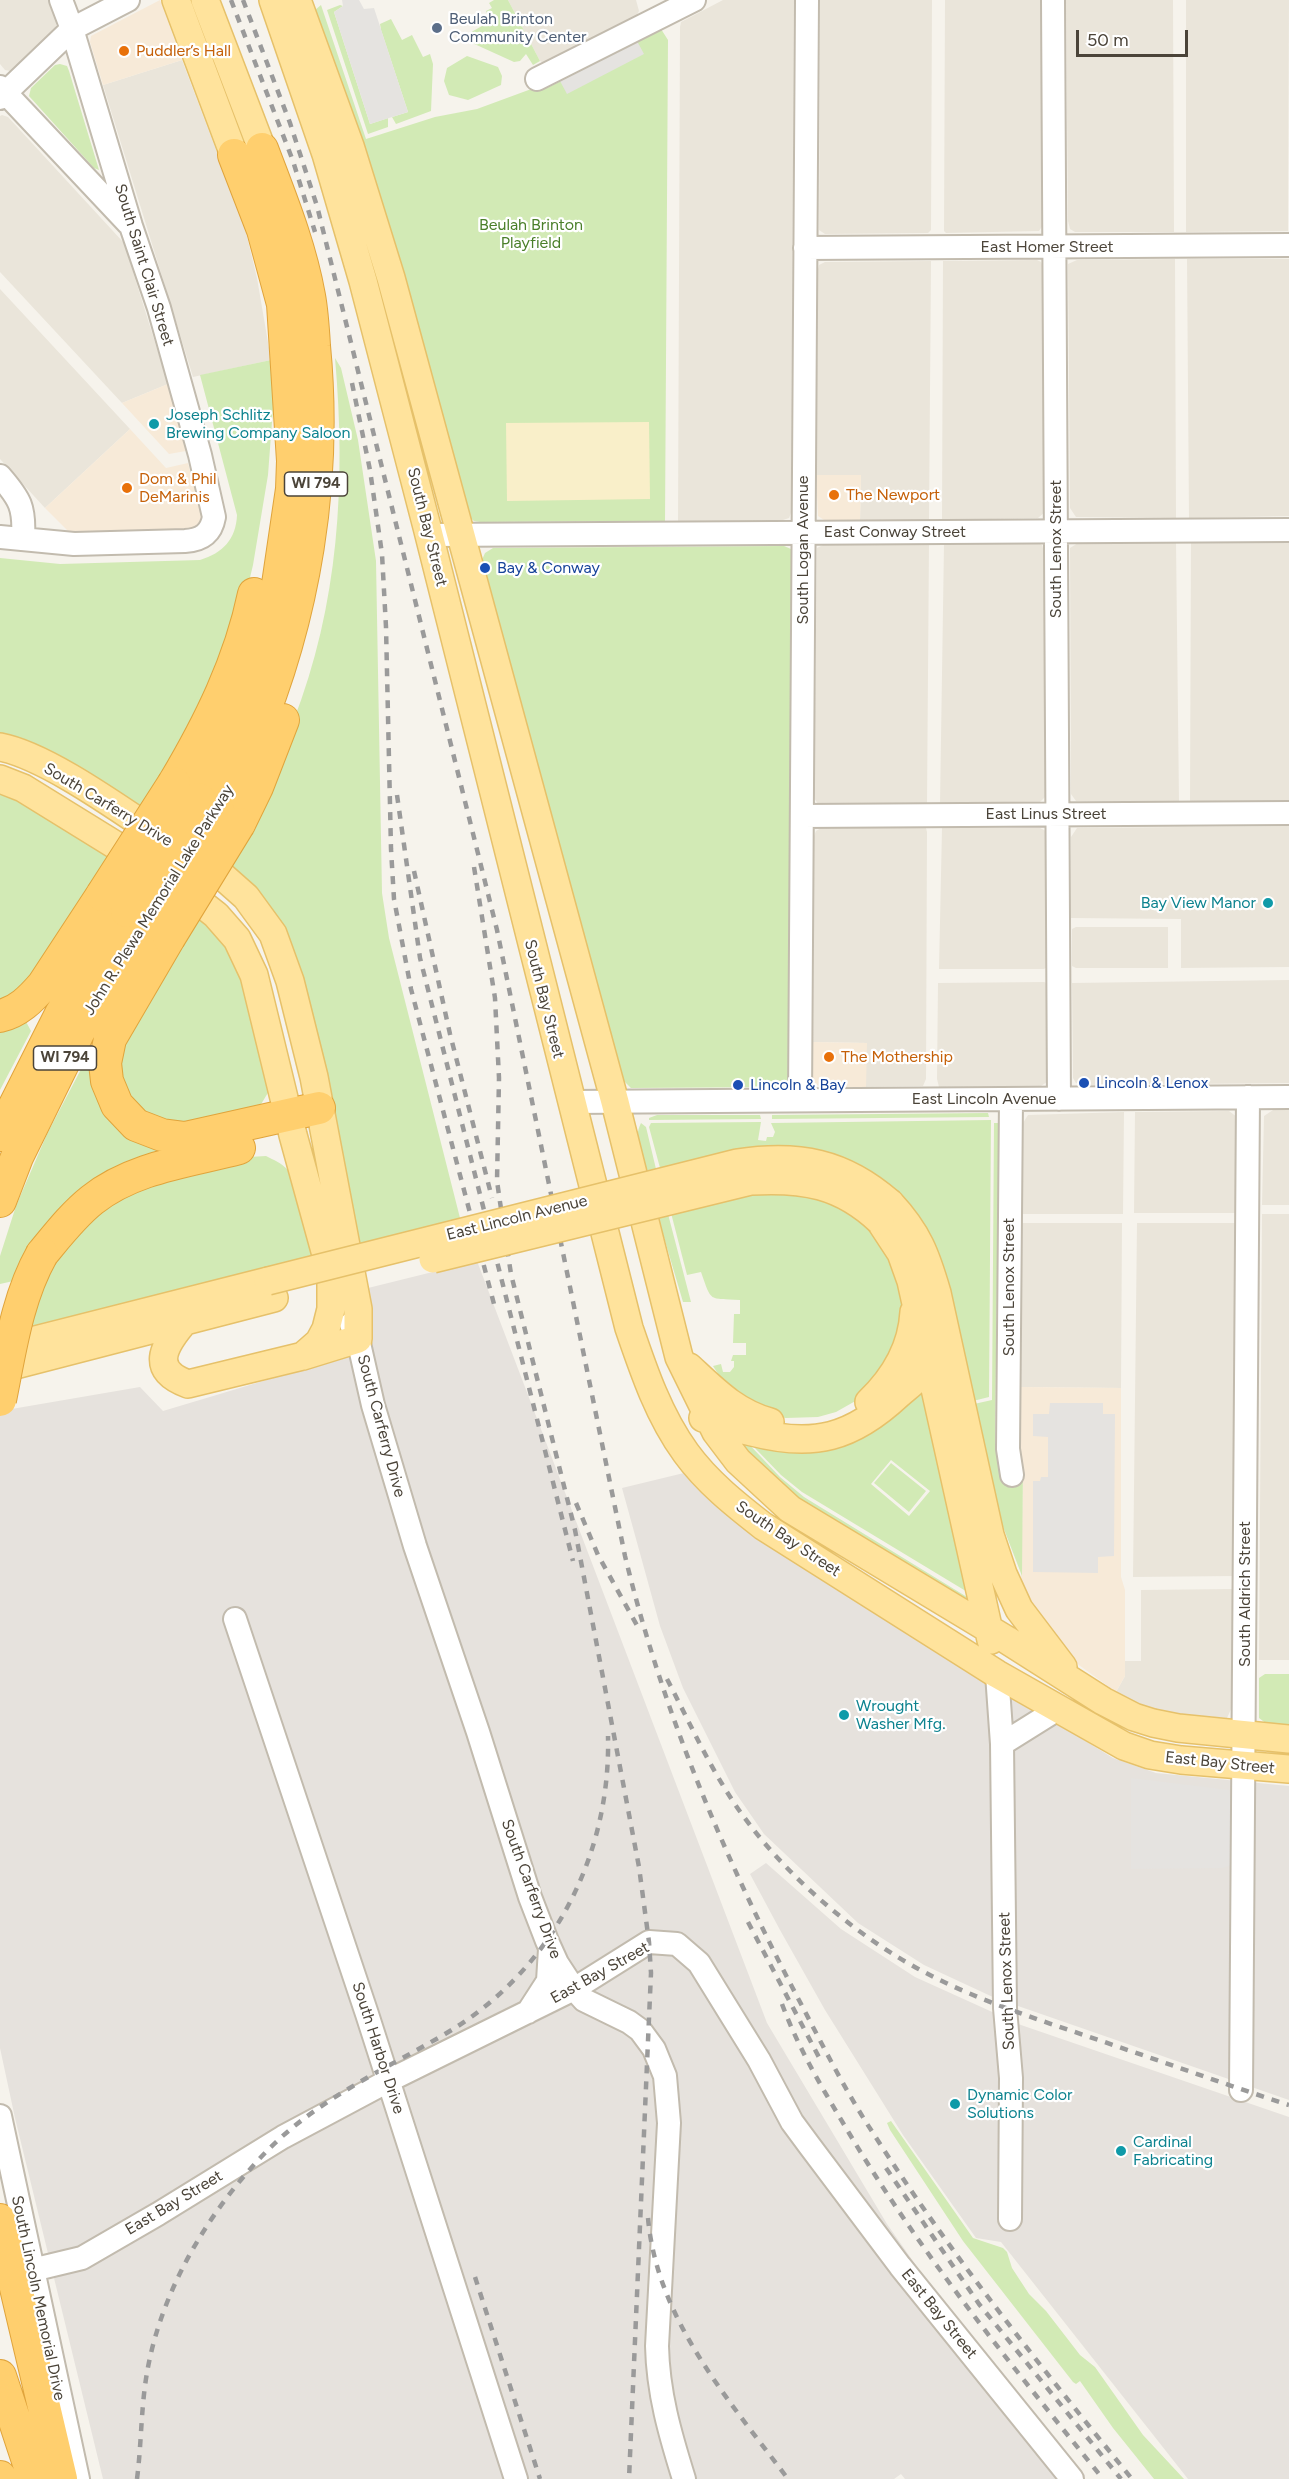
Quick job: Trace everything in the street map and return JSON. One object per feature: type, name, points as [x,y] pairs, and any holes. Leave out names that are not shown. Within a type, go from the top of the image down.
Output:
[{"type":"highway","name":"John R. Plewa Memorial Lake Parkway","points":[[207,804],[229,739],[256,673],[277,591],[292,489],[293,461],[283,304],[263,230],[248,152]]},
{"type":"highway","name":"John R. Plewa Memorial Lake Parkway","points":[[0,1135],[61,1014],[136,917],[207,804],[252,743],[279,672],[300,587],[311,529],[316,482],[319,411],[310,297],[290,223],[248,152]]},
{"type":"highway","points":[[207,804],[136,917],[105,1063],[107,1081],[117,1105],[136,1125],[162,1135],[185,1138],[306,1122]]},
{"type":"highway","name":"John R. Plewa Memorial Lake Parkway","points":[[0,1201],[17,1157],[136,917]]},
{"type":"highway","points":[[0,1016],[11,1014],[43,985],[136,917]]},
{"type":"highway","points":[[0,1400],[15,1328],[30,1274],[59,1232],[92,1199],[139,1173],[306,1122]]},
{"type":"highway","points":[[0,2220],[61,2479]]},
{"type":"highway","points":[[0,2376],[34,2479]]},
{"type":"main road","name":"John R. Plewa Memorial Lake Parkway","points":[[176,0],[248,152]]},
{"type":"main road","name":"John R. Plewa Memorial Lake Parkway","points":[[205,0],[248,152]]},
{"type":"main road","name":"South Bay Street","points":[[273,0],[392,278],[615,1102],[679,1357],[710,1421],[738,1461],[790,1509],[1134,1718],[1153,1723]]},
{"type":"main road","name":"South Bay Street","points":[[297,0],[338,150],[363,280],[571,1102],[629,1328],[648,1385],[686,1454],[729,1500],[763,1526],[997,1674],[1124,1746],[1150,1755]]},
{"type":"main road","points":[[401,428],[430,421]]},
{"type":"main road","name":"South Carferry Drive","points":[[0,747],[37,761],[64,776],[220,874],[246,897],[273,934],[290,981],[314,1077],[306,1122],[331,1273]]},
{"type":"main road","name":"South Carferry Drive","points":[[0,779],[23,788],[195,896],[237,939],[254,975],[306,1122],[358,1309],[358,1339]]},
{"type":"main road","name":"East Lincoln Avenue","points":[[0,1349],[271,1290],[737,1163],[766,1158],[794,1159],[825,1165],[857,1178],[885,1212],[901,1253],[915,1299],[990,1629],[997,1674]]},
{"type":"main road","name":"East Lincoln Avenue","points":[[885,1212],[909,1223],[926,1256],[945,1330],[986,1515],[1003,1574],[1019,1609],[1074,1682]]},
{"type":"main road","points":[[303,1356],[319,1342],[326,1329],[331,1309],[331,1273]]},
{"type":"main road","name":"East Lincoln Avenue","points":[[0,1369],[182,1324],[271,1290]]},
{"type":"main road","points":[[679,1357],[720,1397],[757,1418],[780,1425],[801,1426],[824,1423],[848,1414],[870,1401],[892,1375],[909,1343],[915,1299]]},
{"type":"main road","points":[[182,1324],[166,1343],[163,1359],[168,1371],[176,1379],[188,1384],[303,1356],[358,1339]]},
{"type":"main road","points":[[648,1385],[678,1407],[710,1421],[779,1439],[808,1440],[834,1435],[859,1425],[879,1413],[930,1366],[945,1330]]},
{"type":"main road","name":"East Bay Street","points":[[1153,1723],[1289,1739]]},
{"type":"main road","name":"East Bay Street","points":[[1150,1755],[1289,1770]]},
{"type":"street","name":"South Saint Clair Street","points":[[23,539],[74,544],[196,540],[209,531],[214,517],[200,455],[159,308],[131,226],[72,29],[61,0]]},
{"type":"street","points":[[128,0],[72,29],[2,93],[131,226]]},
{"type":"street","points":[[537,79],[654,9],[694,0]]},
{"type":"street","name":"South Logan Avenue","points":[[800,1100],[807,0]]},
{"type":"street","name":"South Lenox Street","points":[[1053,0],[1059,1099]]},
{"type":"street","name":"East Homer Street","points":[[805,248],[1289,245]]},
{"type":"street","points":[[0,476],[21,503],[24,517],[23,539],[0,537]]},
{"type":"street","name":"East Conway Street","points":[[429,535],[1289,530]]},
{"type":"street","name":"East Linus Street","points":[[802,816],[1289,813]]},
{"type":"street","name":"South Aldrich Street","points":[[1241,2090],[1248,1097]]},
{"type":"street","name":"East Lincoln Avenue","points":[[571,1102],[1289,1097]]},
{"type":"street","name":"South Lenox Street","points":[[1011,1099],[1008,1449],[1012,1474]]},
{"type":"street","name":"South Carferry Drive","points":[[331,1273],[344,1310],[358,1339],[373,1405],[412,1536],[478,1732],[530,1897],[556,1963],[584,2000],[629,2022],[640,2030],[654,2049],[665,2076],[669,2123],[657,2346],[658,2377],[667,2424],[684,2479]]},
{"type":"street","name":"South Harbor Drive","points":[[235,1619],[388,2081],[516,2479]]},
{"type":"street","name":"South Lenox Street","points":[[997,1674],[1002,1744],[1005,2008],[1011,2078],[1010,2218]]},
{"type":"street","points":[[1002,1744],[1058,1709]]},
{"type":"street","name":"East Bay Street","points":[[32,2270],[82,2258],[167,2209],[283,2137],[388,2081],[574,1989],[649,1942],[669,1942],[687,1951],[699,1963],[759,2060],[792,2122],[900,2266],[1072,2479]]},
{"type":"street","points":[[528,2012],[548,1981],[550,1947]]},
{"type":"street","name":"South Lincoln Memorial Drive","points":[[0,2116],[78,2479]]},
{"type":"shaded area","points":[[0,0],[49,0],[57,22],[55,30],[10,71],[5,70],[0,64]]},
{"type":"shaded area","points":[[160,0],[182,60],[103,85],[90,42],[91,36]]},
{"type":"shaded area","points":[[342,0],[359,0],[364,9],[374,8],[408,112],[370,124],[334,12],[343,6]]},
{"type":"shaded area","points":[[508,0],[636,0],[639,11],[636,17],[547,65],[540,61]]},
{"type":"shaded area","points":[[723,0],[794,0],[791,513],[789,518],[783,520],[678,522],[680,27],[681,22]]},
{"type":"shaded area","points":[[820,0],[932,0],[931,230],[928,233],[825,234],[819,230]]},
{"type":"shaded area","points":[[945,0],[1041,0],[1043,225],[1039,231],[946,233],[944,231]]},
{"type":"shaded area","points":[[1066,0],[1173,0],[1174,232],[1075,232],[1070,229],[1068,221]]},
{"type":"shaded area","points":[[1186,0],[1289,0],[1288,231],[1186,232]]},
{"type":"shaded area","points":[[637,41],[644,54],[567,94],[560,81]]},
{"type":"shaded area","points":[[182,60],[244,224],[257,278],[271,360],[193,377],[103,85]]},
{"type":"shaded area","points":[[0,116],[8,117],[124,243],[168,384],[122,403],[0,272]]},
{"type":"shaded area","points":[[1175,259],[1176,518],[1076,517],[1070,508],[1068,264],[1077,260]]},
{"type":"shaded area","points":[[1187,259],[1289,259],[1289,516],[1189,518]]},
{"type":"shaded area","points":[[1037,260],[1041,262],[1044,269],[1045,512],[1038,518],[942,520],[943,261]]},
{"type":"shaded area","points":[[931,261],[929,520],[860,520],[861,475],[816,475],[819,265],[825,262]]},
{"type":"shaded area","points":[[0,289],[130,429],[45,508],[0,459]]},
{"type":"shaded area","points":[[168,384],[186,451],[169,454],[122,403]]},
{"type":"shaded area","points":[[130,429],[166,468],[188,463],[202,516],[200,524],[192,529],[69,532],[45,508]]},
{"type":"shaded area","points":[[816,475],[861,475],[860,520],[824,520],[818,516]]},
{"type":"shaded area","points":[[1191,541],[1289,541],[1289,801],[1190,802]]},
{"type":"shaded area","points":[[1176,542],[1179,802],[1076,801],[1071,794],[1070,548],[1078,543]]},
{"type":"shaded area","points":[[929,543],[927,804],[818,804],[814,798],[817,548],[825,544]]},
{"type":"shaded area","points":[[1039,543],[1045,555],[1045,797],[1039,803],[940,804],[944,544]]},
{"type":"shaded area","points":[[1289,826],[1289,967],[1181,968],[1181,919],[1071,918],[1071,837],[1077,828]]},
{"type":"shaded area","points":[[821,828],[926,828],[926,1079],[923,1086],[866,1087],[866,1043],[813,1042],[814,836]]},
{"type":"shaded area","points":[[942,828],[1040,828],[1046,831],[1049,966],[1044,969],[939,969]]},
{"type":"shaded area","points":[[1076,927],[1168,927],[1168,968],[1076,968],[1072,966],[1072,929]]},
{"type":"shaded area","points":[[1289,980],[1289,1083],[1083,1085],[1076,1083],[1073,1078],[1072,983]]},
{"type":"shaded area","points":[[1044,982],[1049,984],[1049,1079],[1047,1082],[1041,1086],[939,1087],[937,1079],[938,983]]},
{"type":"shaded area","points":[[813,1042],[867,1043],[866,1087],[822,1087],[815,1084],[812,1077]]},
{"type":"shaded area","points":[[1289,1109],[1289,1205],[1262,1205],[1264,1116],[1273,1110]]},
{"type":"shaded area","points":[[1229,1111],[1237,1117],[1237,1213],[1134,1213],[1135,1112]]},
{"type":"shaded area","points":[[1124,1112],[1123,1214],[1022,1214],[1023,1123],[1028,1115]]},
{"type":"shaded area","points":[[1262,1214],[1289,1214],[1289,1660],[1259,1660]]},
{"type":"shaded area","points":[[1022,1223],[1122,1223],[1121,1388],[1021,1387]]},
{"type":"shaded area","points":[[1137,1223],[1237,1223],[1234,1576],[1133,1577]]},
{"type":"shaded area","points":[[477,1261],[767,2023],[887,2224],[1066,2479],[905,2479],[901,2474],[894,2479],[103,2479],[0,2048],[0,1411],[140,1387],[163,1411],[340,1358],[372,1352],[364,1289]]},
{"type":"shaded area","points":[[1021,1387],[1121,1388],[1121,1577],[1125,1590],[1125,1676],[1116,1692],[1068,1657],[1021,1590],[1023,1464],[1020,1464]]},
{"type":"shaded area","points":[[1050,1403],[1103,1403],[1103,1414],[1115,1414],[1114,1556],[1098,1557],[1098,1573],[1033,1572],[1033,1481],[1040,1481],[1041,1477],[1048,1477],[1048,1437],[1033,1436],[1033,1414],[1049,1414]]},
{"type":"shaded area","points":[[688,1472],[748,1532],[1113,1758],[1156,1773],[1289,1786],[1289,2100],[995,1998],[924,1965],[858,1923],[764,1834],[735,1792],[683,1688],[660,1626],[622,1488]]},
{"type":"shaded area","points":[[1234,1589],[1232,1707],[1227,1718],[1157,1710],[1134,1702],[1116,1692],[1125,1676],[1125,1661],[1141,1661],[1141,1590]]},
{"type":"shaded area","points":[[1131,1778],[1229,1790],[1235,1864],[1222,1868],[1131,1869]]},
{"type":"shaded area","points":[[766,1863],[841,1929],[915,1977],[1021,2025],[1289,2117],[1289,2479],[1188,2479],[1001,2242],[976,2238],[903,2135],[825,2010],[780,1930],[750,1874]]},
{"type":"green space","points":[[494,0],[508,0],[540,61],[533,65],[526,54],[520,61],[514,62],[470,42],[466,35],[491,21],[486,11],[492,8],[489,3]]},
{"type":"green space","name":"Beulah Brinton Playfield","points":[[321,5],[366,139],[435,117],[477,109],[534,88],[549,87],[661,29],[668,40],[665,521],[480,522],[468,516],[315,10]]},
{"type":"green space","points":[[343,6],[334,12],[370,124],[388,118],[388,127],[368,134],[327,10]]},
{"type":"green space","points":[[391,19],[402,40],[412,35],[423,57],[430,54],[433,64],[431,111],[396,124],[392,117],[408,112],[381,30],[380,24]]},
{"type":"green space","points":[[467,56],[498,67],[502,76],[501,85],[468,100],[449,95],[444,81],[447,68]]},
{"type":"green space","points":[[55,65],[67,66],[69,71],[99,170],[94,168],[29,96],[31,88]]},
{"type":"green space","points":[[335,358],[341,368],[358,440],[376,561],[382,893],[389,938],[460,1218],[354,1246],[319,1058],[225,866],[286,740],[321,633],[335,543],[339,497],[340,451]]},
{"type":"green space","points":[[271,360],[274,395],[268,475],[253,565],[235,640],[144,814],[0,739],[0,558],[60,564],[200,560],[222,549],[231,538],[237,515],[200,375]]},
{"type":"green space","points":[[784,546],[791,549],[793,554],[789,1078],[779,1087],[631,1088],[622,1079],[481,562],[485,553],[493,548]]},
{"type":"green space","points":[[0,794],[23,803],[115,859],[62,942],[0,1008]]},
{"type":"green space","points":[[197,911],[210,922],[240,965],[269,1091],[257,1111],[162,1126],[122,1093],[120,1041]]},
{"type":"green space","points":[[23,1016],[31,1031],[0,1090],[0,1026]]},
{"type":"green space","points":[[99,1035],[99,1068],[179,1146],[141,1163],[18,1280],[0,1284],[0,1256],[16,1206],[47,1134]]},
{"type":"green space","points":[[988,1113],[989,1117],[772,1119],[772,1115]]},
{"type":"green space","points":[[657,1115],[760,1115],[761,1119],[649,1120]]},
{"type":"green space","points":[[991,1120],[989,1397],[973,1401],[943,1267],[933,1241],[918,1218],[858,1164],[854,1216],[884,1245],[894,1261],[903,1302],[903,1335],[866,1395],[836,1412],[818,1417],[786,1418],[769,1415],[722,1380],[713,1366],[721,1364],[723,1372],[730,1372],[734,1367],[734,1361],[731,1361],[733,1355],[746,1355],[746,1343],[733,1343],[734,1314],[740,1314],[740,1300],[713,1297],[707,1289],[701,1272],[687,1275],[671,1213],[676,1212],[663,1167],[660,1168],[649,1127],[651,1123],[761,1122],[758,1140],[766,1141],[767,1137],[773,1137],[775,1132],[771,1123]]},
{"type":"green space","points":[[641,1123],[646,1127],[656,1169],[644,1173],[637,1141]]},
{"type":"green space","points":[[994,1123],[999,1123],[995,1441],[1004,1478],[1023,1463],[1022,1576],[1002,1524],[974,1404],[992,1400]]},
{"type":"green space","points":[[266,1156],[282,1165],[292,1176],[300,1197],[315,1255],[21,1330],[37,1279],[78,1227],[139,1185],[249,1157]]},
{"type":"green space","points":[[668,1214],[691,1302],[683,1302],[658,1217]]},
{"type":"green space","points":[[922,1385],[974,1596],[802,1492],[781,1475],[752,1445],[776,1447]],"holes":[[[891,1460],[930,1491],[909,1516],[871,1484]]]},
{"type":"green space","points":[[736,1437],[744,1439],[780,1477],[804,1497],[967,1597],[964,1601],[800,1502],[755,1462]]},
{"type":"green space","points":[[891,1463],[926,1491],[909,1512],[874,1483]]},
{"type":"green space","points":[[1265,1674],[1289,1674],[1289,1726],[1267,1724],[1259,1718],[1259,1678]]},
{"type":"green space","points":[[891,2121],[973,2238],[1003,2248],[1007,2252],[1012,2268],[1029,2294],[1046,2311],[1080,2355],[1095,2367],[1143,2435],[1184,2479],[1154,2479],[1113,2428],[1080,2381],[1076,2384],[1073,2382],[963,2241],[890,2130],[887,2123]]},
{"type":"sand","points":[[649,422],[650,499],[507,501],[506,423]]},
{"type":"railway","points":[[231,0],[293,161],[315,232]]},
{"type":"railway","points":[[243,0],[290,123],[317,206],[497,930],[625,1556],[640,1614],[677,1729],[746,1894],[817,2035],[863,2117],[965,2267],[1132,2479]]},
{"type":"railway","points":[[352,383],[370,470],[382,554],[394,899],[411,989],[494,1304]]},
{"type":"railway","points":[[397,795],[420,958],[573,1561]]},
{"type":"railway","points":[[474,867],[495,998],[499,1078],[497,1181],[511,1274],[575,1530],[639,1867],[649,1942],[651,1973],[629,2479]]},
{"type":"railway","points":[[414,871],[450,1034],[492,1198]]},
{"type":"railway","points":[[576,1503],[598,1555],[639,1629]]},
{"type":"railway","points":[[667,1679],[715,1772],[750,1825],[808,1889],[878,1944],[926,1973],[994,2004],[1289,2105]]},
{"type":"railway","points":[[137,2479],[145,2386],[151,2354],[172,2291],[203,2233],[241,2179],[283,2136],[326,2103],[445,2034],[483,2008],[516,1978],[544,1944],[567,1907],[586,1867],[599,1825],[606,1781],[608,1736]]},
{"type":"railway","points":[[748,1922],[822,2063]]},
{"type":"railway","points":[[782,2004],[796,2038],[821,2086],[907,2224],[970,2310],[1103,2479]]},
{"type":"railway","points":[[886,2168],[979,2304],[1121,2479]]},
{"type":"railway","points":[[648,2218],[654,2255],[665,2291],[681,2325],[720,2389],[788,2479]]},
{"type":"railway","points":[[475,2277],[540,2479]]},
{"type":"place","name":"Beulah Brinton Community Center","points":[[437,28]]},
{"type":"place","name":"Puddler’s Hall","points":[[124,51]]},
{"type":"place","name":"Joseph Schlitz Brewing Company Saloon","points":[[154,424]]},
{"type":"place","name":"Dom & Phil DeMarinis","points":[[127,488]]},
{"type":"place","name":"The Newport","points":[[834,495]]},
{"type":"place","name":"Bay & Conway","points":[[485,568]]},
{"type":"place","name":"Bay View Manor","points":[[1268,903]]},
{"type":"place","name":"The Mothership","points":[[829,1057]]},
{"type":"place","name":"Lincoln & Lenox","points":[[1084,1083]]},
{"type":"place","name":"Lincoln & Bay","points":[[738,1085]]},
{"type":"place","name":"Wrought Washer Mfg.","points":[[844,1715]]},
{"type":"place","name":"Dynamic Color Solutions","points":[[955,2104]]},
{"type":"place","name":"Cardinal Fabricating","points":[[1121,2151]]}]
